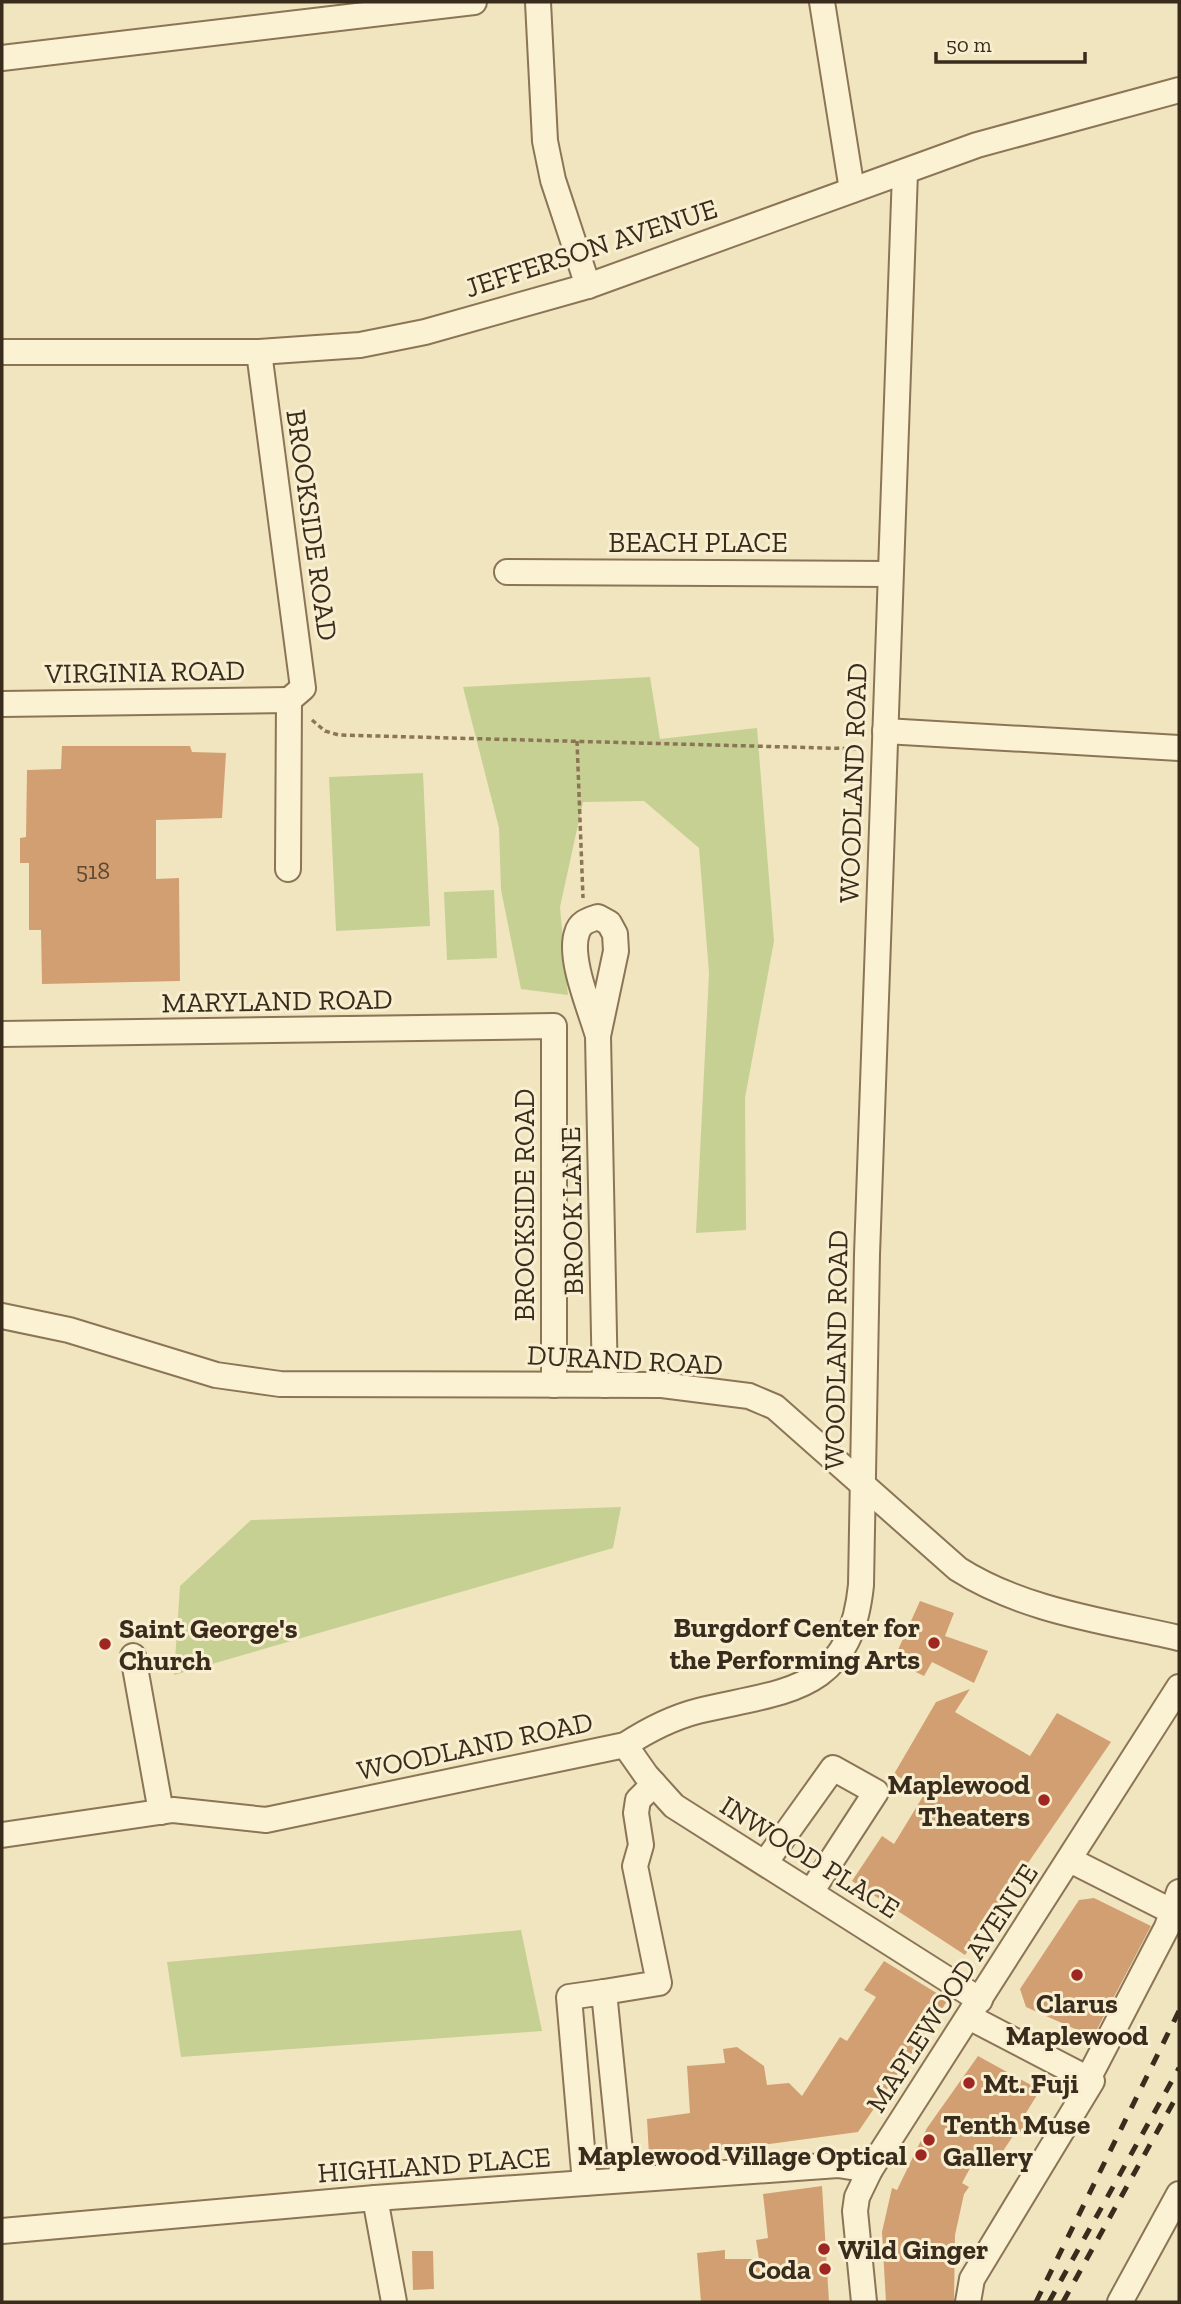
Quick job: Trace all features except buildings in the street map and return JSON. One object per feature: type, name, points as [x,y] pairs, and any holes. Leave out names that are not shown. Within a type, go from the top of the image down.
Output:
[{"type":"street","points":[[2,58],[474,2]]},
{"type":"street","points":[[538,2],[545,141],[553,180],[588,286]]},
{"type":"street","points":[[822,2],[852,190]]},
{"type":"street","name":"JEFFERSON AVENUE","points":[[2,352],[259,352],[360,345],[399,337],[588,286],[978,145],[1179,90]]},
{"type":"street","name":"WOODLAND ROAD","points":[[2,1835],[173,1810],[266,1820],[625,1745],[673,1718],[785,1691],[818,1675],[847,1646],[859,1611],[877,740],[889,574],[905,172]]},
{"type":"street","name":"BROOKSIDE ROAD","points":[[259,352],[303,688],[289,700]]},
{"type":"street","name":"BEACH PLACE","points":[[508,572],[889,574]]},
{"type":"street","points":[[288,869],[289,700]]},
{"type":"street","name":"VIRGINIA ROAD","points":[[2,704],[289,700]]},
{"type":"street","points":[[877,740],[1179,748]]},
{"type":"street","name":"BROOK LANE","points":[[598,1036],[576,958],[576,933],[584,921],[598,917],[609,923],[615,934],[616,951],[598,1036],[605,1385]]},
{"type":"street","name":"BROOKSIDE ROAD","points":[[554,1026],[554,1385]]},
{"type":"street","name":"MARYLAND ROAD","points":[[2,1034],[554,1026]]},
{"type":"street","name":"DURAND ROAD","points":[[2,1316],[69,1329],[216,1376],[280,1384],[662,1385],[749,1396],[775,1407],[958,1569],[990,1589],[1033,1604],[1179,1638]]},
{"type":"street","points":[[133,1656],[161,1812]]},
{"type":"street","name":"MAPLEWOOD AVENUE","points":[[864,2302],[855,2211],[857,2197],[870,2170],[1179,1687]]},
{"type":"street","name":"INWOOD PLACE","points":[[625,1745],[674,1806],[811,1892],[974,2008],[1088,2079]]},
{"type":"street","points":[[765,1863],[833,1768],[876,1792],[811,1892]]},
{"type":"street","points":[[585,2183],[569,1997],[659,1983],[635,1867],[640,1845],[636,1813],[638,1800],[654,1784]]},
{"type":"street","points":[[968,2302],[972,2279],[1092,2081],[1088,2079],[1167,1927],[1175,1902],[1070,1860]]},
{"type":"street","points":[[604,1992],[623,2180]]},
{"type":"street","name":"HIGHLAND PLACE","points":[[2,2231],[374,2198],[623,2180],[838,2165],[870,2170]]},
{"type":"street","points":[[1121,2302],[1179,2194]]},
{"type":"street","points":[[374,2198],[394,2302]]},
{"type":"path","points":[[289,700],[325,732],[339,735],[577,741],[877,740]]},
{"type":"path","points":[[577,741],[584,921]]},
{"type":"green space","points":[[650,677],[660,739],[757,728],[774,941],[745,1098],[746,1230],[696,1233],[709,973],[699,848],[644,801],[583,802],[560,907],[568,995],[521,989],[501,890],[499,828],[463,687]]},
{"type":"green space","points":[[423,773],[430,926],[336,931],[329,777]]},
{"type":"green space","points":[[494,890],[497,958],[447,960],[444,892]]},
{"type":"green space","points":[[621,1507],[613,1548],[174,1675],[180,1586],[251,1520]]},
{"type":"green space","points":[[521,1930],[542,2031],[181,2057],[167,1962]]},
{"type":"railway","points":[[1036,2302],[1179,2011]]},
{"type":"railway","points":[[1049,2302],[1179,2068]]},
{"type":"railway","points":[[1063,2302],[1179,2092]]},
{"type":"place","name":"Burgdorf Center for the Performing Arts","points":[[934,1643]]},
{"type":"place","name":"Saint George's Church","points":[[105,1644]]},
{"type":"place","name":"Maplewood Theaters","points":[[1044,1800]]},
{"type":"place","name":"Clarus Maplewood","points":[[1077,1975]]},
{"type":"place","name":"Mt. Fuji","points":[[969,2083]]},
{"type":"place","name":"Tenth Muse Gallery","points":[[929,2140]]},
{"type":"place","name":"Maplewood Village Optical","points":[[921,2155]]},
{"type":"place","name":"Wild Ginger","points":[[824,2249]]},
{"type":"place","name":"Coda","points":[[825,2269]]}]
